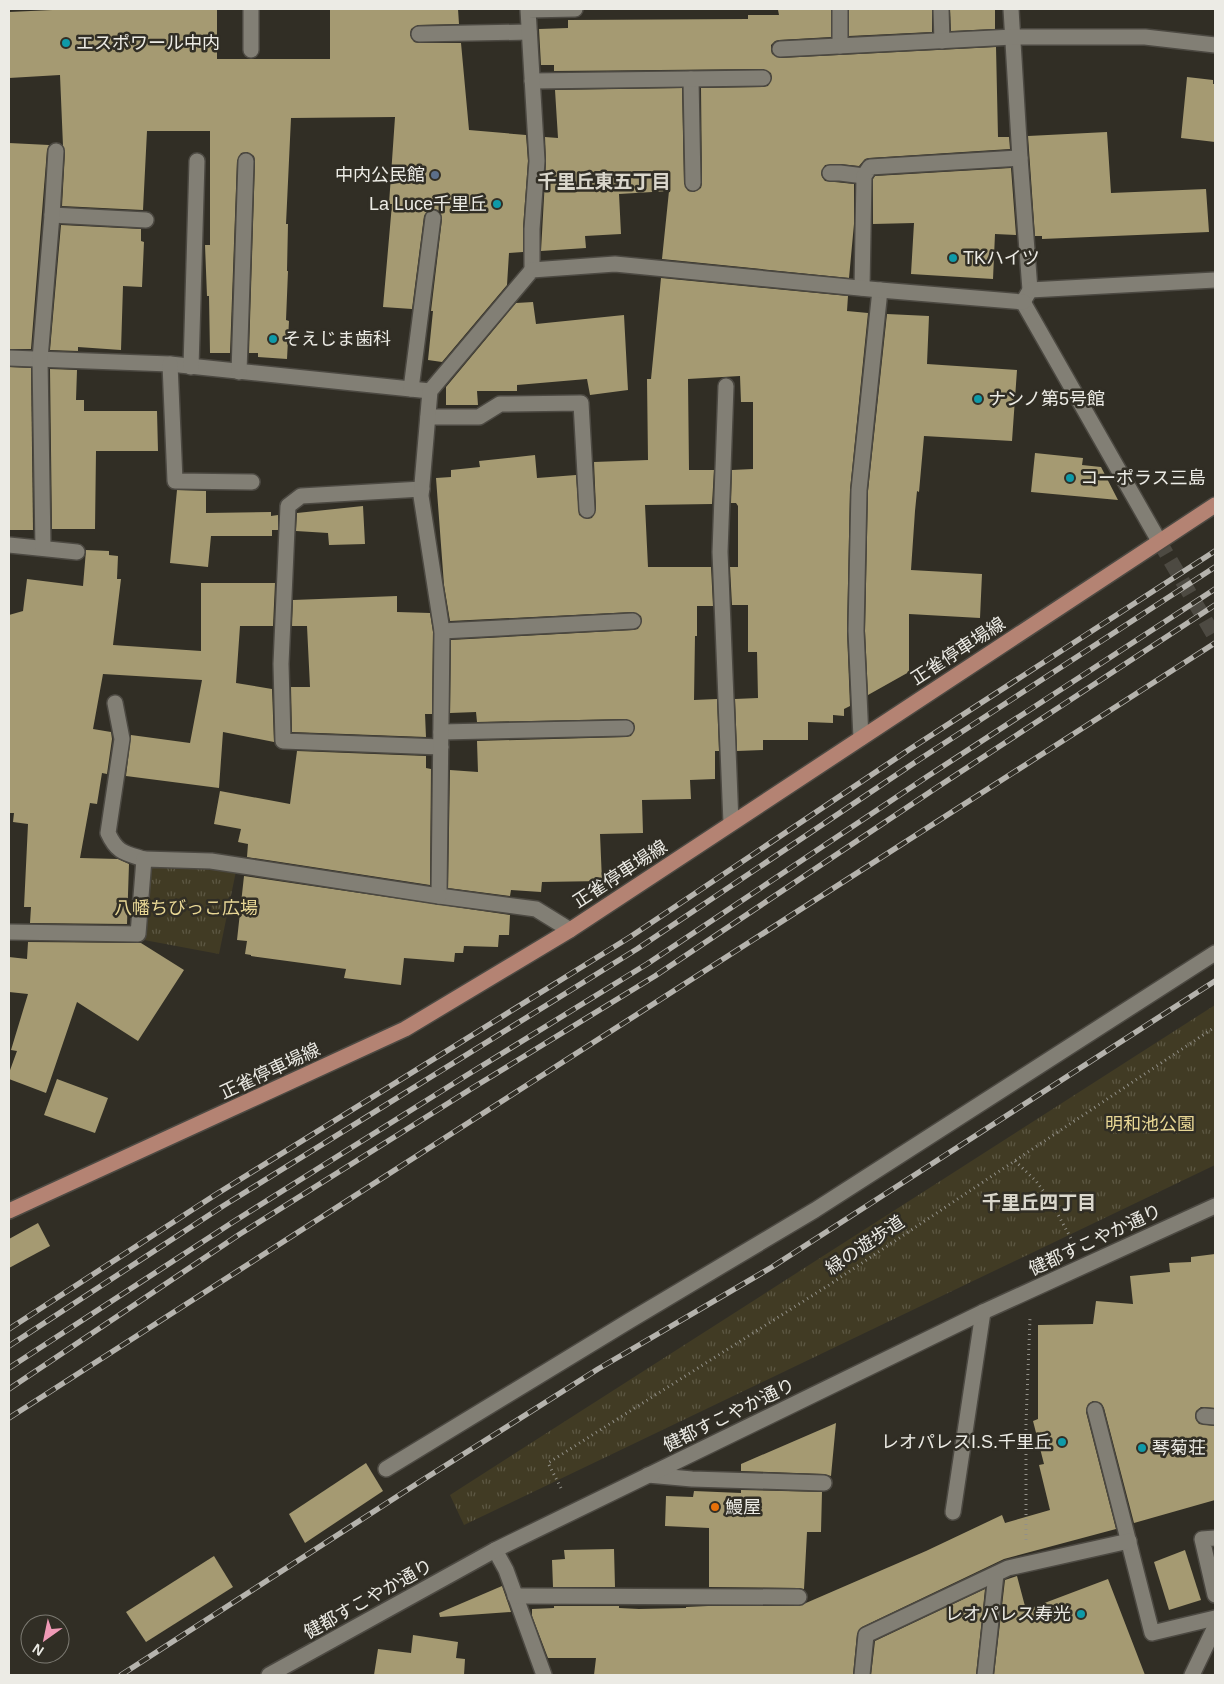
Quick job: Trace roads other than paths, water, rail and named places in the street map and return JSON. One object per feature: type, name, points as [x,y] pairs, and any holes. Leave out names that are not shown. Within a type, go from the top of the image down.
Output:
[{"type":"main road","name":"正雀停車場線","points":[[9,1211],[405,1029],[570,930],[1215,505]]},
{"type":"street","points":[[251,9],[251,50]]},
{"type":"street","points":[[439,896],[442,631],[422,496],[430,391],[532,270],[532,229],[537,161],[528,10],[575,9]]},
{"type":"street","points":[[840,9],[840,46]]},
{"type":"street","points":[[941,9],[942,41]]},
{"type":"street","points":[[1011,9],[1027,296],[1159,541]]},
{"type":"street","points":[[419,34],[529,32]]},
{"type":"street","points":[[780,49],[1013,38],[1145,37],[1215,44]]},
{"type":"street","points":[[532,81],[763,78]]},
{"type":"street","points":[[691,79],[693,183]]},
{"type":"street","points":[[43,548],[40,359],[56,151]]},
{"type":"street","points":[[862,288],[864,176],[870,167],[1020,158]]},
{"type":"street","points":[[239,372],[246,161]]},
{"type":"street","points":[[191,367],[197,162]]},
{"type":"street","points":[[830,173],[840,172],[864,176]]},
{"type":"street","points":[[52,215],[146,220]]},
{"type":"street","points":[[412,389],[433,218]]},
{"type":"street","points":[[532,270],[615,264],[880,290],[1027,296],[1215,280]]},
{"type":"street","points":[[861,738],[856,631],[859,490],[880,290]]},
{"type":"street","points":[[9,358],[170,364],[430,391]]},
{"type":"street","points":[[170,364],[175,481],[252,482]]},
{"type":"street","points":[[726,386],[720,552],[731,823]]},
{"type":"street","points":[[428,417],[479,417],[500,404],[581,404],[587,510]]},
{"type":"street","points":[[422,489],[301,496],[288,506],[280,664],[282,741],[441,739],[626,728]]},
{"type":"street","points":[[9,546],[77,552]]},
{"type":"street","points":[[442,631],[634,621]]},
{"type":"street","points":[[115,703],[122,739],[108,833],[120,851],[144,859],[211,861],[536,909],[570,930]]},
{"type":"street","points":[[9,932],[138,934],[144,859]]},
{"type":"street","points":[[386,1469],[815,1210],[1215,953]]},
{"type":"street","name":"健都すこやか通り","points":[[269,1675],[495,1550],[983,1312],[1215,1206]]},
{"type":"street","points":[[953,1512],[983,1312]]},
{"type":"street","points":[[1095,1410],[1152,1633],[1215,1618]]},
{"type":"street","points":[[648,1475],[692,1479],[824,1482]]},
{"type":"street","points":[[1215,1538],[1202,1538],[1215,1595]]},
{"type":"street","points":[[862,1675],[866,1635],[1008,1568],[1129,1541]]},
{"type":"street","points":[[495,1550],[506,1570],[544,1675]]},
{"type":"street","points":[[985,1675],[996,1574]]},
{"type":"street","points":[[515,1596],[799,1597]]},
{"type":"street","points":[[1192,1675],[1215,1627]]},
{"type":"tunnel","points":[[1159,541],[1215,637]]},
{"type":"railway","points":[[9,1329],[215,1195],[630,937],[910,749],[1215,551]]},
{"type":"railway","points":[[9,1346],[223,1206],[637,949],[917,761],[1215,567]]},
{"type":"railway","points":[[9,1368],[233,1222],[647,964],[928,776],[1215,589]]},
{"type":"railway","points":[[9,1389],[240,1234],[655,976],[936,788],[1215,605]]},
{"type":"railway","points":[[9,1418],[1215,643]]},
{"type":"railway","points":[[121,1675],[598,1369],[772,1267],[1215,981]]},
{"type":"place","name":"エスポワール中内","points":[[66,43]]},
{"type":"place","name":"中内公民館","points":[[435,175]]},
{"type":"place","name":"La Luce千里丘","points":[[497,204]]},
{"type":"place","name":"TKハイツ","points":[[953,258]]},
{"type":"place","name":"そえじま歯科","points":[[273,339]]},
{"type":"place","name":"ナンノ第5号館","points":[[978,399]]},
{"type":"place","name":"コーポラス三島","points":[[1070,478]]},
{"type":"place","name":"レオパレスI.S.千里丘","points":[[1062,1442]]},
{"type":"place","name":"琴菊荘","points":[[1142,1448]]},
{"type":"place","name":"鰻屋","points":[[715,1507]]},
{"type":"place","name":"レオパレス寿光","points":[[1081,1614]]},
{"type":"district","name":"千里丘東五丁目","points":[[604,181]]},
{"type":"district","name":"千里丘四丁目","points":[[1039,1202]]},
{"type":"park label","name":"八幡ちびっこ広場","points":[[186,908]]},
{"type":"park label","name":"明和池公園","points":[[1150,1124]]}]
